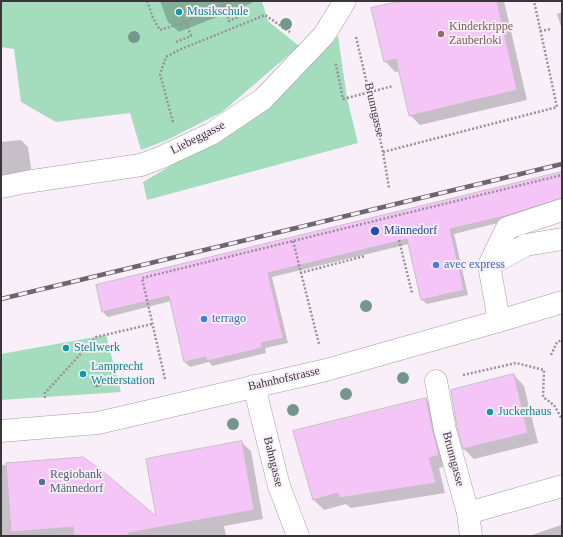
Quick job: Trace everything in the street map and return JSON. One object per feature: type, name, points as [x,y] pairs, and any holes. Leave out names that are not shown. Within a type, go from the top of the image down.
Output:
[{"type":"street","name":"Liebeggasse","points":[[1,187],[141,165],[211,134],[263,99],[315,46],[330,28],[345,1]]},
{"type":"street","points":[[499,321],[489,265],[507,228],[562,210]]},
{"type":"street","points":[[489,265],[526,245],[562,239]]},
{"type":"street","name":"Bahnhofstrasse","points":[[1,431],[98,423],[326,370],[562,302]]},
{"type":"street","name":"Brunngasse","points":[[436,381],[445,430],[468,513],[472,536]]},
{"type":"street","name":"Bahngasse","points":[[254,386],[278,486],[298,536]]},
{"type":"street","points":[[468,513],[560,488]]},
{"type":"path","points":[[147,1],[153,18],[160,30],[186,22],[232,1]]},
{"type":"path","points":[[383,152],[557,107],[534,1]]},
{"type":"path","points":[[224,5],[229,21],[244,14]]},
{"type":"path","points":[[174,123],[160,74],[166,57],[179,50],[265,15],[291,32]]},
{"type":"path","points":[[176,42],[191,36],[186,22]]},
{"type":"path","points":[[540,31],[551,29]]},
{"type":"path","name":"Brunngasse","points":[[354,33],[358,44],[383,152],[389,188]]},
{"type":"path","points":[[315,46],[336,65],[343,99],[393,86]]},
{"type":"path","points":[[171,406],[142,278],[562,175]]},
{"type":"path","points":[[399,240],[412,293]]},
{"type":"path","points":[[293,241],[326,370]]},
{"type":"path","points":[[300,273],[365,256]]},
{"type":"path","points":[[45,398],[45,393],[96,337],[152,324]]},
{"type":"path","points":[[551,355],[557,342],[562,340]]},
{"type":"path","points":[[436,381],[516,363],[544,370],[543,397],[554,405],[562,419]]},
{"type":"green space","points":[[1,1],[262,1],[268,21],[299,46],[222,112],[167,140],[141,150],[130,113],[56,122],[21,102],[14,49],[1,47]]},
{"type":"green space","points":[[338,36],[347,98],[358,143],[147,200],[143,182],[201,148],[233,133],[274,103]]},
{"type":"green space","points":[[106,335],[121,392],[1,400],[1,354]]},
{"type":"building","name":"Kinderkrippe Zauberloki","points":[[402,1],[497,1],[517,90],[409,116],[396,59],[384,62],[371,8]]},
{"type":"building","points":[[562,172],[562,198],[505,216],[450,229],[464,290],[421,300],[407,239],[268,273],[283,338],[261,343],[262,348],[207,361],[206,357],[184,362],[169,296],[102,312],[96,285]]},
{"type":"building","name":"Juckerhaus","points":[[514,374],[528,433],[463,449],[457,427],[451,390]]},
{"type":"building","points":[[426,398],[439,455],[429,458],[436,483],[339,498],[338,493],[313,500],[293,431]]},
{"type":"building","points":[[242,441],[254,510],[128,533],[128,536],[74,536],[73,527],[11,532],[6,463],[83,457],[101,470],[156,516],[146,459]]},
{"type":"railway","points":[[1,299],[562,164]]},
{"type":"place","name":"Musikschule","points":[[179,12]]},
{"type":"place","name":"Kinderkrippe Zauberloki","points":[[441,34]]},
{"type":"place","name":"Männedorf","points":[[375,231]]},
{"type":"place","name":"avec express","points":[[436,265]]},
{"type":"place","name":"terrago","points":[[204,319]]},
{"type":"place","name":"Stellwerk","points":[[66,348]]},
{"type":"place","name":"Lamprecht Wetterstation","points":[[83,374]]},
{"type":"place","name":"Juckerhaus","points":[[490,412]]},
{"type":"place","name":"Regiobank Männedorf","points":[[42,482]]}]
